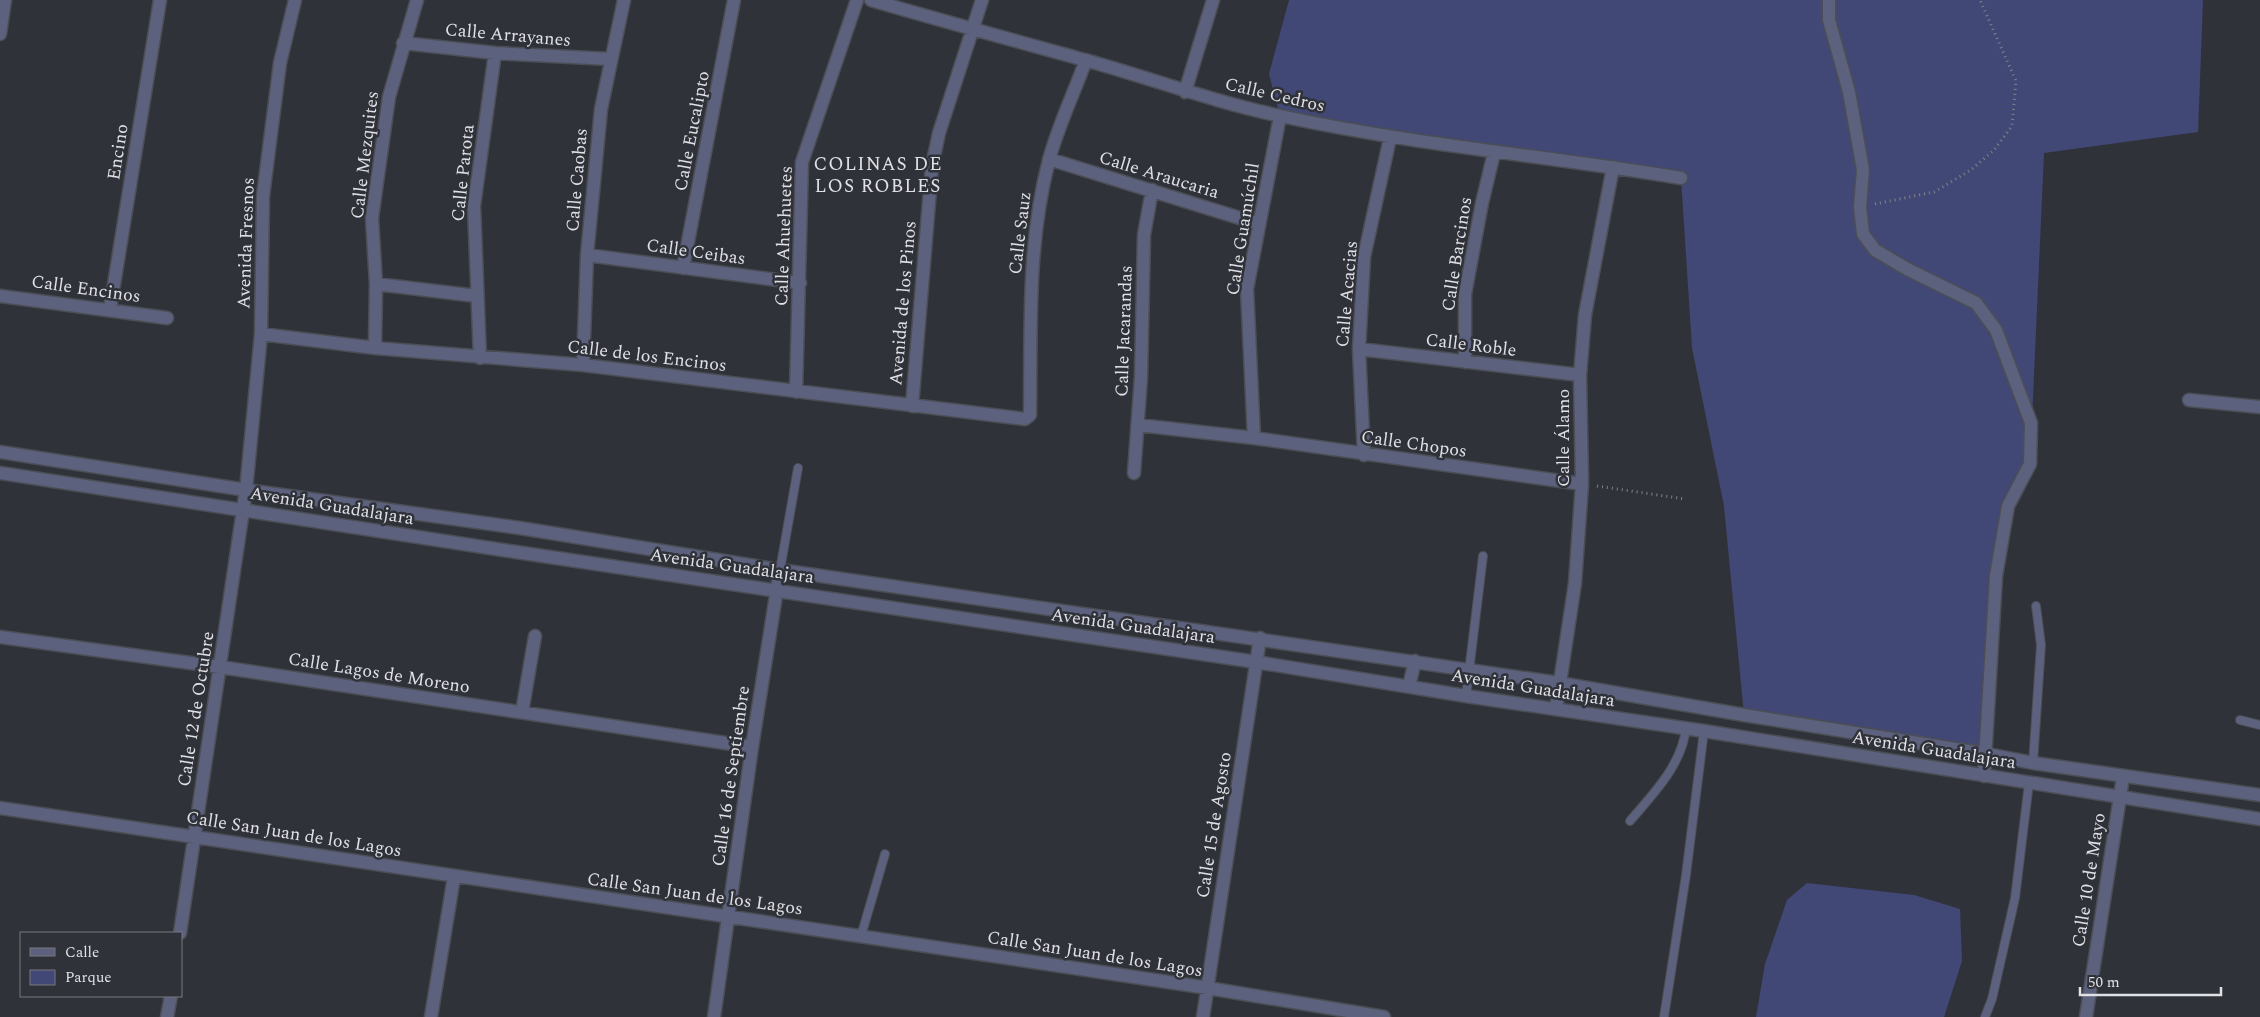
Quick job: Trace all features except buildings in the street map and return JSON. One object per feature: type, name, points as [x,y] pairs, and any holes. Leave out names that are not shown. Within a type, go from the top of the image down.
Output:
[{"type":"street","points":[[0,34],[5,0]]},
{"type":"street","name":"Encino","points":[[110,310],[160,0]]},
{"type":"street","name":"Avenida Fresnos","points":[[246,490],[261,334],[264,196],[280,62],[295,0]]},
{"type":"street","name":"Calle Mezquites","points":[[374,348],[376,284],[372,218],[389,97],[403,43],[417,0]]},
{"type":"street","name":"Calle Caobas","points":[[583,365],[588,255],[601,108],[624,0]]},
{"type":"street","name":"Calle Eucalipto","points":[[683,268],[734,0]]},
{"type":"street","name":"Calle Ahuehuetes","points":[[796,392],[802,162],[857,0]]},
{"type":"street","name":"Calle Cedros","points":[[872,0],[971,30],[1086,60],[1185,92],[1280,116],[1390,138],[1613,167],[1682,178]]},
{"type":"street","name":"Avenida de los Pinos","points":[[912,406],[932,166],[939,133],[982,0]]},
{"type":"street","points":[[1185,92],[1213,0]]},
{"type":"street","points":[[1829,0],[1829,20],[1849,92],[1863,170],[1860,207],[1863,234],[1875,250],[1907,269],[1976,303],[1996,330],[2031,423],[2030,464],[2008,506],[1996,576],[1987,754],[1984,776]]},
{"type":"street","name":"Calle Arrayanes","points":[[403,43],[495,53],[610,59]]},
{"type":"street","name":"Calle Parota","points":[[480,358],[474,206],[495,53]]},
{"type":"street","name":"Calle Sauz","points":[[1028,417],[1030,414],[1032,258],[1049,159],[1086,60]]},
{"type":"street","name":"Calle Guamúchil","points":[[1254,438],[1247,289],[1280,116]]},
{"type":"street","name":"Calle Acacias","points":[[1364,455],[1359,350],[1364,257],[1390,138]]},
{"type":"street","name":"Calle Barcinos","points":[[1465,362],[1465,294],[1482,203],[1494,152]]},
{"type":"street","name":"Calle Araucaria","points":[[1049,159],[1259,224]]},
{"type":"street","name":"Calle Álamo","points":[[1556,709],[1575,583],[1582,484],[1580,375],[1589,287],[1613,167]]},
{"type":"street","name":"Calle Jacarandas","points":[[1134,473],[1141,377],[1144,235],[1152,190]]},
{"type":"street","name":"Calle Ceibas","points":[[588,255],[800,283]]},
{"type":"street","points":[[376,284],[477,296]]},
{"type":"street","name":"Calle Encinos","points":[[0,296],[167,318]]},
{"type":"street","name":"Calle de los Encinos","points":[[261,334],[374,348],[583,365],[912,406],[1025,419],[1028,417]]},
{"type":"street","name":"Calle Roble","points":[[1359,350],[1580,375]]},
{"type":"street","points":[[2189,400],[2260,407]]},
{"type":"street","name":"Calle Chopos","points":[[1138,425],[1254,438],[1364,455],[1582,484]]},
{"type":"street","name":"Avenida Guadalajara","points":[[0,452],[246,490],[520,528],[780,570],[1415,661],[1559,683],[2033,763],[2260,795]]},
{"type":"street","name":"Avenida Guadalajara","points":[[0,473],[1256,662],[2260,819]]},
{"type":"street","name":"Calle 12 de Octubre","points":[[180,932],[246,490]]},
{"type":"street","name":"Calle 16 de Septiembre","points":[[714,1017],[752,747],[780,570]]},
{"type":"street","points":[[949,617],[954,595]]},
{"type":"street","points":[[1103,639],[1107,616]]},
{"type":"street","points":[[522,712],[535,636]]},
{"type":"street","name":"Calle Lagos de Moreno","points":[[0,637],[220,667],[752,747]]},
{"type":"street","name":"Calle 15 de Agosto","points":[[1203,1017],[1260,638]]},
{"type":"street","points":[[1410,686],[1415,661]]},
{"type":"street","name":"Calle 10 de Mayo","points":[[2086,1017],[2123,777]]},
{"type":"street","name":"Calle San Juan de los Lagos","points":[[0,808],[1208,988],[1384,1017]]},
{"type":"street","points":[[431,1017],[454,877]]},
{"type":"street","points":[[168,1017],[171,997]]},
{"type":"lane","points":[[780,570],[798,468]]},
{"type":"lane","points":[[1466,696],[1471,670],[1483,556]]},
{"type":"lane","points":[[2033,763],[2041,646],[2036,606]]},
{"type":"lane","points":[[2240,720],[2260,725]]},
{"type":"lane","points":[[1630,821],[1666,778],[1684,743],[1686,728]]},
{"type":"lane","points":[[1664,1017],[1686,875],[1704,731]]},
{"type":"lane","points":[[1985,1017],[1992,999],[2015,898],[2029,783]]},
{"type":"lane","points":[[861,936],[885,854]]},
{"type":"path","points":[[1860,207],[1934,192],[1971,170],[1994,150],[2012,126],[2016,80],[1980,0]]},
{"type":"path","points":[[1582,484],[1685,499]]},
{"type":"green space","points":[[1289,0],[2203,0],[2198,132],[2044,153],[2030,464],[2008,506],[1987,754],[1744,715],[1724,506],[1692,348],[1681,178],[1280,116],[1269,74]]},
{"type":"green space","points":[[1807,883],[1914,895],[1960,909],[1962,961],[1944,1017],[1756,1017],[1765,964],[1787,900]]},
{"type":"district","name":"COLINAS DE LOS ROBLES","points":[[878,175]]}]
